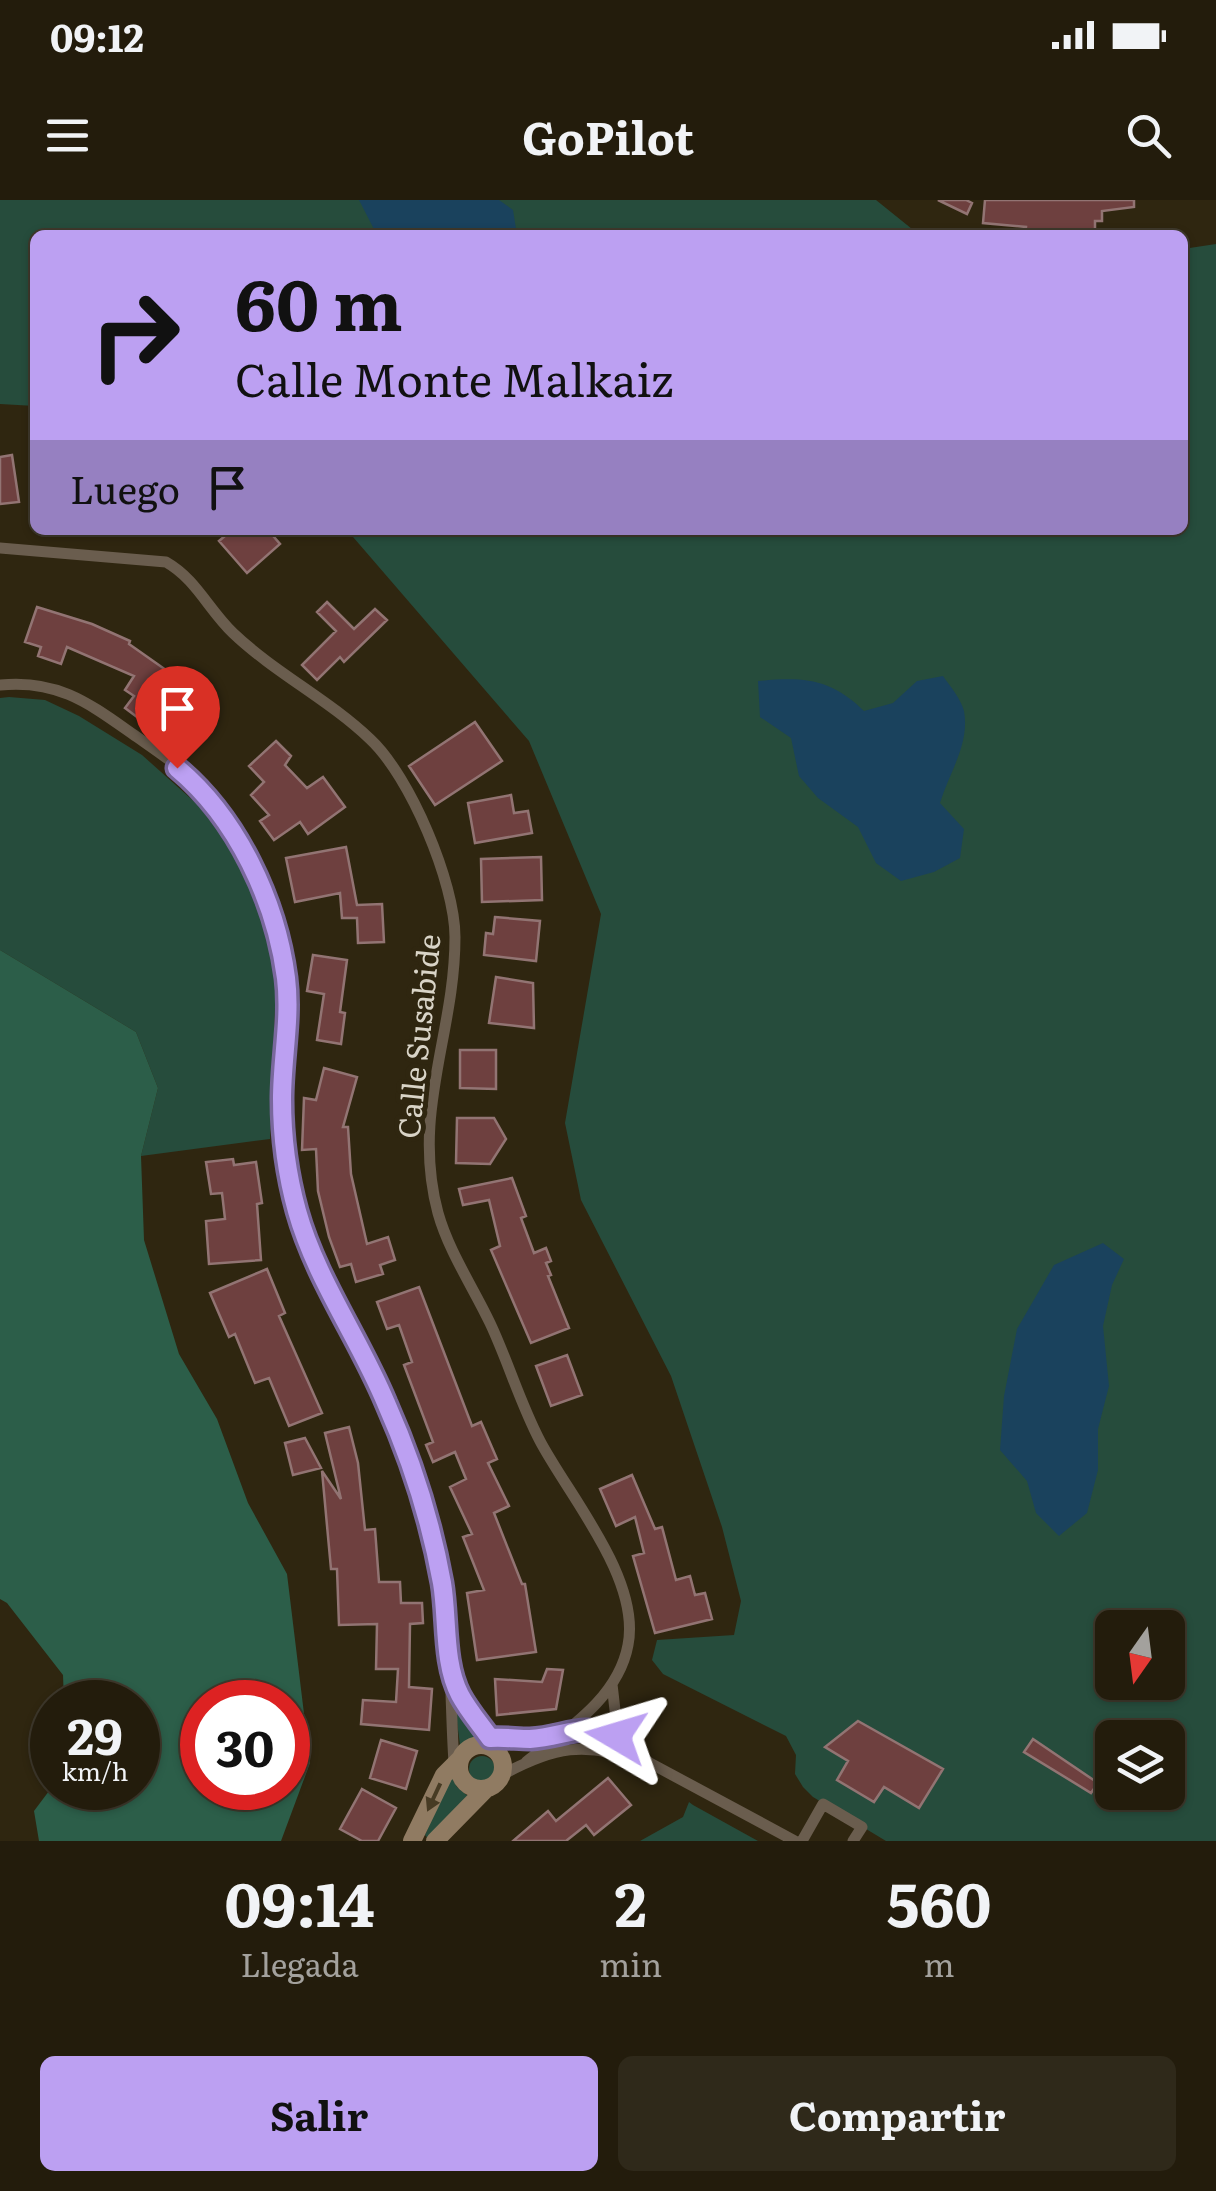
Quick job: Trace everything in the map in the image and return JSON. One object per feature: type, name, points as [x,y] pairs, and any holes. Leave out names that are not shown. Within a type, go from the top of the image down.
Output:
[{"type":"street","name":"Calle Susabide","points":[[0,548],[166,562],[181,571],[230,630],[373,741],[423,820],[450,893],[456,934],[449,1010],[433,1080],[428,1142],[438,1212],[492,1326],[526,1414],[609,1557],[629,1634],[628,1649],[612,1684],[593,1707],[526,1762]]},
{"type":"street","points":[[0,684],[22,682],[76,695],[158,752],[196,783],[256,874],[275,926],[286,980],[282,1100],[286,1156],[298,1212],[318,1266],[386,1403],[428,1520],[442,1585],[461,1760],[469,1785],[486,1789]]},
{"type":"street","points":[[449,1653],[458,1692],[490,1738],[501,1766]]},
{"type":"street","points":[[612,1684],[616,1719],[625,1742]]},
{"type":"street","points":[[412,1841],[461,1760],[490,1738],[527,1739],[567,1730],[600,1730],[625,1742],[650,1762],[798,1841],[824,1804],[862,1826],[853,1841]]},
{"type":"street","points":[[461,1760],[484,1746],[501,1766]]},
{"type":"street","points":[[435,1841],[486,1789],[501,1766],[558,1750],[590,1748],[650,1762]]},
{"type":"green space","points":[[0,200],[876,200],[914,230],[30,230],[30,406],[0,404]]},
{"type":"green space","points":[[1216,244],[1216,1841],[886,1841],[803,1787],[795,1774],[796,1755],[786,1736],[663,1674],[652,1660],[657,1640],[734,1635],[741,1601],[722,1527],[671,1376],[581,1200],[565,1123],[601,914],[529,741],[351,535],[1188,535],[1188,248]]},
{"type":"green space","points":[[0,698],[45,700],[142,755],[198,805],[246,868],[266,924],[276,982],[270,1139],[141,1156],[158,1088],[136,1032],[0,950]]},
{"type":"green space","points":[[0,950],[136,1032],[158,1088],[141,1156],[144,1240],[179,1354],[217,1419],[248,1503],[287,1574],[300,1680],[180,1680],[180,1810],[293,1810],[281,1841],[39,1841],[35,1810],[160,1810],[160,1680],[63,1680],[7,1603],[0,1599]]},
{"type":"green space","points":[[465,1712],[480,1736],[460,1745],[456,1714]]},
{"type":"green space","points":[[482,1756],[491,1760],[495,1769],[491,1778],[482,1782],[473,1778],[469,1769],[473,1760]]},
{"type":"green space","points":[[451,1776],[469,1797],[429,1840],[425,1835]]},
{"type":"green space","points":[[689,1802],[758,1841],[640,1841],[683,1817]]},
{"type":"water","points":[[359,200],[499,200],[513,210],[516,230],[374,230]]},
{"type":"water","points":[[943,676],[964,711],[961,747],[940,803],[964,829],[960,858],[934,872],[901,881],[876,863],[858,827],[818,798],[799,776],[791,738],[760,717],[758,681],[816,682],[840,692],[864,711],[893,703],[917,681]]},
{"type":"water","points":[[1103,1243],[1124,1259],[1112,1285],[1103,1326],[1109,1386],[1098,1429],[1098,1470],[1087,1513],[1059,1536],[1036,1513],[1027,1481],[1000,1450],[1004,1396],[1017,1329],[1054,1265]]},
{"type":"building","points":[[938,200],[966,200],[972,203],[967,214]]},
{"type":"building","points":[[985,200],[1134,200],[1134,207],[1102,211],[1102,221],[1095,221],[1095,230],[1026,230],[1026,227],[983,223]]},
{"type":"building","points":[[12,455],[19,502],[0,504],[0,457]]},
{"type":"building","points":[[226,535],[272,535],[280,544],[247,573],[219,541]]},
{"type":"building","points":[[327,602],[354,629],[375,609],[387,620],[344,662],[340,657],[317,680],[302,665],[336,631],[317,612]]},
{"type":"building","points":[[37,607],[130,641],[173,675],[160,692],[179,708],[187,698],[194,705],[202,695],[217,708],[184,749],[164,733],[169,726],[149,709],[141,720],[125,708],[134,696],[125,690],[134,676],[67,647],[61,664],[38,656],[41,647],[25,642]]},
{"type":"building","points":[[475,722],[502,761],[435,805],[409,766]]},
{"type":"building","points":[[276,741],[291,756],[285,765],[307,788],[323,777],[345,807],[308,834],[300,822],[274,840],[260,821],[269,815],[251,795],[264,782],[249,766]]},
{"type":"building","points":[[511,795],[514,813],[528,811],[532,833],[475,843],[468,803]]},
{"type":"building","points":[[346,847],[357,905],[382,904],[384,942],[358,943],[357,918],[342,918],[340,893],[295,902],[286,858]]},
{"type":"building","points":[[541,857],[542,900],[482,902],[481,859]]},
{"type":"building","points":[[495,917],[540,921],[536,961],[484,955],[486,933],[493,934]]},
{"type":"building","points":[[313,955],[347,960],[340,1012],[345,1013],[341,1044],[317,1040],[324,994],[307,991]]},
{"type":"building","points":[[496,977],[533,983],[534,1028],[489,1023]]},
{"type":"building","points":[[460,1050],[496,1050],[496,1089],[460,1088]]},
{"type":"building","points":[[324,1068],[357,1077],[343,1127],[348,1127],[351,1174],[367,1244],[388,1237],[395,1260],[380,1265],[383,1274],[356,1282],[351,1264],[340,1267],[329,1237],[318,1191],[316,1149],[302,1150],[304,1098],[316,1100]]},
{"type":"building","points":[[457,1118],[494,1118],[506,1139],[490,1164],[456,1163]]},
{"type":"building","points":[[233,1159],[234,1165],[256,1162],[262,1203],[257,1204],[261,1260],[209,1264],[206,1221],[225,1219],[222,1193],[211,1194],[206,1162]]},
{"type":"building","points":[[512,1178],[534,1253],[546,1248],[551,1261],[546,1263],[551,1275],[548,1276],[569,1328],[531,1343],[491,1250],[500,1246],[489,1200],[463,1205],[459,1189]]},
{"type":"building","points":[[267,1269],[285,1313],[279,1316],[322,1413],[289,1426],[269,1378],[255,1383],[235,1334],[229,1337],[210,1293]]},
{"type":"building","points":[[419,1287],[472,1426],[481,1422],[497,1459],[488,1463],[509,1506],[494,1513],[525,1584],[536,1652],[477,1660],[467,1593],[484,1590],[463,1537],[472,1534],[450,1487],[466,1479],[455,1452],[433,1462],[426,1445],[433,1442],[404,1365],[412,1362],[399,1325],[387,1329],[377,1302]]},
{"type":"building","points":[[567,1355],[582,1395],[551,1406],[536,1366]]},
{"type":"building","points":[[349,1427],[358,1463],[365,1530],[375,1529],[379,1582],[400,1582],[401,1603],[422,1603],[423,1623],[410,1624],[409,1687],[432,1689],[429,1730],[361,1724],[363,1700],[396,1702],[398,1669],[376,1669],[377,1624],[339,1625],[337,1569],[331,1569],[322,1471],[341,1499],[325,1433]]},
{"type":"building","points":[[305,1438],[321,1468],[293,1475],[285,1443]]},
{"type":"building","points":[[632,1475],[655,1529],[662,1527],[676,1580],[690,1576],[695,1595],[705,1593],[712,1619],[655,1633],[633,1556],[644,1553],[635,1517],[616,1526],[600,1489]]},
{"type":"building","points":[[547,1669],[563,1670],[556,1709],[497,1715],[495,1679],[542,1682]]},
{"type":"building","points":[[858,1721],[943,1769],[919,1808],[884,1787],[874,1802],[837,1780],[848,1761],[825,1747]]},
{"type":"building","points":[[1033,1739],[1095,1781],[1095,1787],[1091,1793],[1024,1752]]},
{"type":"building","points":[[381,1740],[417,1751],[406,1789],[370,1778]]},
{"type":"building","points":[[608,1778],[631,1805],[594,1835],[586,1825],[566,1841],[513,1841],[548,1811],[556,1821]]},
{"type":"building","points":[[362,1789],[396,1808],[378,1841],[362,1841],[340,1829]]},
{"type":"route","points":[[177,768],[196,783],[224,822],[256,874],[275,926],[286,980],[282,1100],[286,1156],[298,1212],[318,1266],[386,1403],[428,1520],[458,1692],[490,1738],[547,1737],[579,1728],[616,1736]]}]
